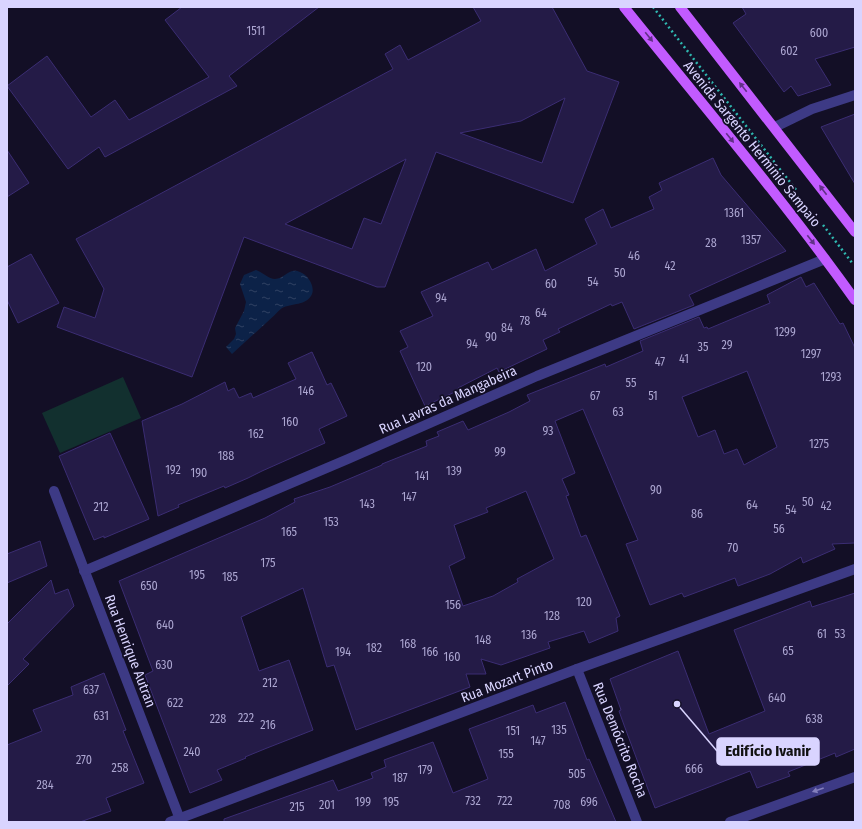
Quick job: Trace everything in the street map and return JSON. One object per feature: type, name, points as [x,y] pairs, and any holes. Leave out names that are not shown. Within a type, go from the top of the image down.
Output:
[{"type":"main road","name":"Avenida Sargento Hermínio Sampaio","points":[[624,7],[737,146],[855,300]]},
{"type":"main road","name":"Avenida Sargento Hermínio Sampaio","points":[[680,7],[775,127],[855,232]]},
{"type":"street","points":[[775,127],[812,109],[855,95]]},
{"type":"street","name":"Rua Lavras da Mangabeira","points":[[84,571],[348,459],[537,376],[825,259]]},
{"type":"street","name":"Rua Henrique Autran","points":[[54,491],[177,821]]},
{"type":"street","name":"Rua Mozart Pinto","points":[[177,821],[577,669],[855,569]]},
{"type":"street","name":"Rua Demócrito Rocha","points":[[577,669],[637,822]]},
{"type":"street","points":[[730,822],[855,777]]},
{"type":"path","name":"Avenida Sargento Hermínio Sampaio","points":[[653,7],[798,192]]},
{"type":"path","name":"Avenida Sargento Hermínio Sampaio","points":[[822,223],[855,268]]},
{"type":"green space","points":[[123,377],[141,418],[60,453],[42,413]]},
{"type":"water","points":[[256,270],[270,278],[275,279],[293,271],[303,273],[312,284],[313,291],[310,298],[306,301],[282,308],[232,354],[226,347],[234,339],[236,334],[235,328],[244,311],[246,302],[240,284],[244,275]]},
{"type":"building","points":[[182,7],[319,7],[229,76],[237,86],[105,157],[99,147],[68,169],[7,86],[47,56],[91,117],[115,100],[129,120],[209,77],[165,20]]},
{"type":"building","points":[[473,7],[552,7],[587,71],[619,82],[573,203],[436,152],[385,287],[377,287],[244,237],[192,377],[57,327],[64,307],[95,318],[104,289],[76,239],[393,69],[385,54],[400,45],[408,60],[481,21]],"holes":[[[565,98],[542,163],[460,133],[521,121]],[[406,159],[381,224],[364,218],[352,249],[285,224]]]},
{"type":"building","points":[[742,7],[855,7],[855,47],[815,59],[831,85],[798,96],[791,86],[784,92],[733,23],[746,14]]},
{"type":"building","points":[[855,114],[855,184],[821,127]]},
{"type":"building","points":[[7,150],[29,183],[7,197]]},
{"type":"building","points":[[713,158],[721,175],[786,251],[689,295],[694,305],[634,329],[622,302],[612,306],[611,304],[558,329],[560,332],[543,340],[547,349],[499,372],[497,368],[458,388],[459,390],[425,406],[400,351],[408,347],[400,331],[433,316],[421,292],[488,262],[492,270],[536,249],[545,271],[597,244],[585,219],[603,209],[611,228],[654,209],[649,197],[662,190],[659,183]]},
{"type":"building","points":[[31,254],[59,303],[18,323],[7,300],[7,267]]},
{"type":"building","points":[[801,277],[806,287],[814,283],[840,324],[843,323],[855,348],[855,543],[832,544],[835,549],[803,563],[801,557],[770,574],[738,586],[735,578],[684,597],[682,593],[650,605],[626,544],[638,540],[583,409],[555,421],[575,473],[562,479],[569,495],[566,496],[581,537],[586,535],[620,616],[616,618],[618,631],[589,643],[584,631],[548,642],[550,648],[501,665],[481,659],[486,674],[466,674],[470,687],[356,730],[334,665],[327,667],[303,588],[241,617],[259,671],[289,660],[313,730],[245,757],[246,758],[217,770],[222,780],[190,793],[145,675],[153,671],[119,581],[265,518],[295,502],[294,499],[330,487],[427,446],[426,441],[439,436],[437,432],[463,421],[468,430],[530,401],[527,395],[605,364],[606,367],[643,351],[640,341],[699,317],[704,328],[707,327],[708,329],[770,303],[767,295]],"holes":[[[747,371],[777,447],[744,465],[737,449],[724,454],[715,430],[698,437],[682,397]],[[526,491],[554,559],[517,579],[518,582],[493,596],[463,606],[449,566],[465,558],[454,525],[488,512],[486,508]]]},
{"type":"building","points":[[312,352],[327,385],[331,383],[347,416],[319,429],[325,443],[225,488],[224,486],[178,505],[179,507],[158,516],[142,421],[182,404],[225,382],[228,391],[234,388],[239,398],[251,393],[253,398],[296,379],[288,363]]},
{"type":"building","points":[[110,433],[149,519],[104,538],[104,536],[94,540],[59,456]]},
{"type":"building","points":[[40,541],[47,566],[7,583],[7,554]]},
{"type":"building","points":[[51,580],[55,594],[68,589],[74,606],[23,659],[29,664],[7,686],[7,624]]},
{"type":"building","points":[[855,593],[855,749],[836,757],[835,753],[788,772],[790,776],[757,788],[750,771],[655,808],[619,711],[621,710],[610,679],[678,651],[709,734],[765,711],[734,630],[810,601],[812,607]]},
{"type":"building","points":[[104,673],[126,730],[123,731],[144,783],[106,798],[111,811],[80,822],[7,822],[7,745],[42,731],[33,710],[73,695],[71,687]]},
{"type":"building","points":[[565,702],[587,760],[589,759],[616,822],[224,822],[224,819],[333,780],[338,791],[373,778],[371,773],[386,767],[384,760],[433,742],[453,793],[488,779],[469,729],[533,705],[536,713]]},
{"type":"place","name":"Edifício Ivanir","points":[[677,704]]}]
